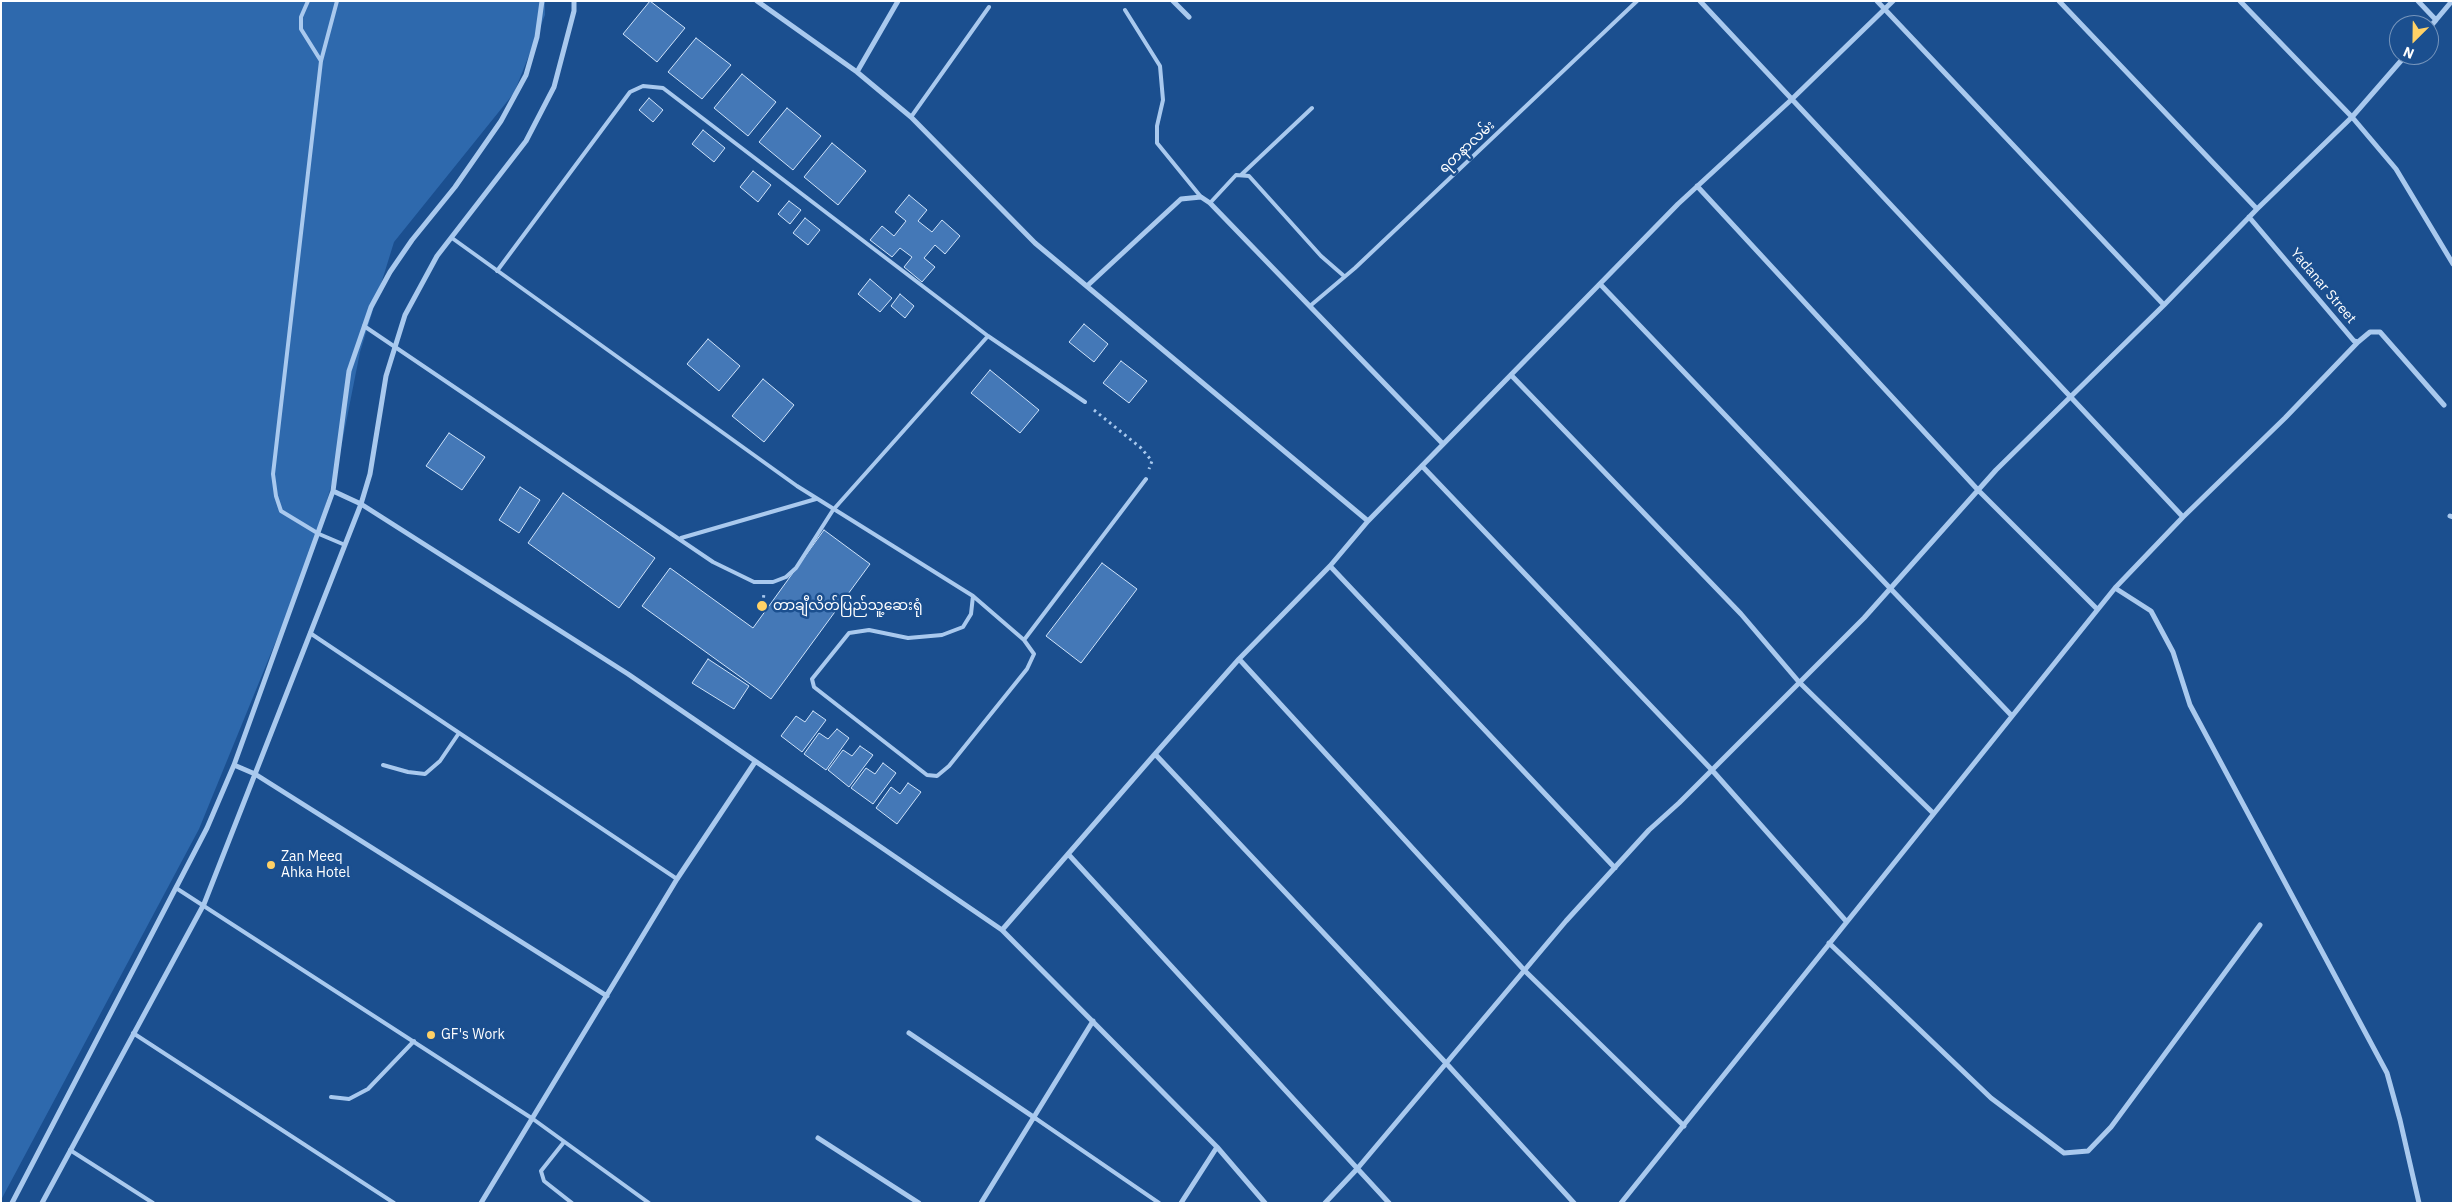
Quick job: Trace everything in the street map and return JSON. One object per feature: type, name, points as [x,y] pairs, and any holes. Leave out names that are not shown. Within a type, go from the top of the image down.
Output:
[{"type":"street","points":[[12,1203],[207,828],[234,765],[333,491],[350,371],[364,326],[390,272],[501,121],[526,75],[538,37],[542,1]]},
{"type":"street","points":[[42,1203],[204,904],[361,504],[370,474],[386,376],[405,315],[437,256],[478,200],[526,141],[554,87],[574,11],[574,1]]},
{"type":"street","points":[[757,1],[857,72],[910,118],[1035,243],[1368,521]]},
{"type":"street","points":[[857,72],[898,1]]},
{"type":"street","points":[[1173,1],[1189,17]]},
{"type":"street","points":[[1700,1],[2183,517]]},
{"type":"street","points":[[1877,1],[2164,305]]},
{"type":"street","points":[[1002,930],[1239,659],[1330,566],[1368,521],[1697,186],[1791,100],[1893,1]]},
{"type":"street","points":[[2059,1],[2257,209]]},
{"type":"street","points":[[2240,1],[2352,118],[2396,169],[2453,264]]},
{"type":"street","points":[[2418,1],[2431,15]]},
{"type":"street","points":[[2439,16],[2452,1]]},
{"type":"street","points":[[1325,1203],[1358,1169],[1445,1062],[1526,971],[1566,921],[1616,868],[1648,830],[1679,803],[1891,588],[1978,490],[2164,305],[2257,209],[2352,118],[2397,65]]},
{"type":"street","points":[[1697,186],[1978,490],[2097,609]]},
{"type":"street","points":[[1087,286],[1181,199],[1201,196],[1210,203],[1443,444]]},
{"type":"street","name":"Yadanar Street","points":[[2250,217],[2354,341],[2358,342],[2370,332],[2380,332],[2444,405]]},
{"type":"street","points":[[1600,284],[2012,716]]},
{"type":"street","points":[[1621,1203],[2097,609],[2183,517],[2285,418],[2358,342]]},
{"type":"street","points":[[1511,374],[1741,614],[1799,682],[1933,814]]},
{"type":"street","points":[[1422,466],[1711,769],[1846,921]]},
{"type":"street","points":[[333,491],[361,504],[628,674],[1002,930],[1217,1147],[1265,1203]]},
{"type":"street","points":[[1330,566],[1616,868]]},
{"type":"street","points":[[2115,588],[2150,611],[2155,619],[2173,652],[2190,705],[2387,1073],[2400,1120],[2418,1203]]},
{"type":"street","points":[[1239,659],[1526,971],[1684,1126]]},
{"type":"street","points":[[1155,754],[1445,1062],[1574,1203]]},
{"type":"street","points":[[481,1203],[677,879],[755,762]]},
{"type":"street","points":[[234,765],[255,774],[607,996]]},
{"type":"street","points":[[1069,855],[1389,1203]]},
{"type":"street","points":[[1829,943],[1991,1098],[2064,1153],[2088,1151],[2111,1127],[2260,925]]},
{"type":"street","points":[[981,1203],[1093,1022]]},
{"type":"street","points":[[909,1033],[1035,1118]]},
{"type":"street","points":[[818,1138],[919,1203]]},
{"type":"street","points":[[1181,1203],[1217,1147]]},
{"type":"lane","points":[[308,1],[301,18],[302,29],[322,61]]},
{"type":"lane","points":[[337,1],[322,61],[273,474],[276,496],[281,511],[319,534],[345,545]]},
{"type":"lane","name":"ရတနာလမ်း","points":[[1310,306],[1355,268],[1637,1]]},
{"type":"lane","points":[[910,118],[990,7]]},
{"type":"lane","points":[[1125,10],[1160,66],[1163,100],[1157,126],[1157,142],[1201,196]]},
{"type":"lane","points":[[497,271],[630,92],[643,86],[664,88],[988,336],[1085,402]]},
{"type":"lane","points":[[1242,174],[1312,108]]},
{"type":"lane","points":[[1210,203],[1236,175],[1248,176],[1321,256],[1344,276]]},
{"type":"lane","points":[[452,238],[816,499],[973,596],[1024,640],[1034,654],[1027,669],[949,766],[937,776],[927,775],[814,687],[812,679],[849,633],[869,630],[908,638],[942,635],[963,627],[972,614],[973,596]]},
{"type":"lane","points":[[364,326],[713,562],[754,582],[773,582],[786,576],[796,568],[833,510],[988,336]]},
{"type":"lane","points":[[1024,640],[1146,479]]},
{"type":"lane","points":[[680,538],[816,499]]},
{"type":"lane","points":[[310,633],[677,879]]},
{"type":"lane","points":[[384,765],[408,772],[425,774],[440,761],[459,733]]},
{"type":"lane","points":[[176,888],[204,904],[533,1119],[650,1203]]},
{"type":"lane","points":[[133,1033],[394,1203]]},
{"type":"lane","points":[[330,1097],[349,1099],[368,1089],[414,1041]]},
{"type":"lane","points":[[1035,1118],[1159,1203]]},
{"type":"lane","points":[[564,1142],[541,1171],[544,1181],[572,1203]]},
{"type":"lane","points":[[70,1150],[153,1203]]},
{"type":"path","points":[[1085,402],[1142,448],[1152,461],[1146,479]]},
{"type":"shaded area","points":[[1,1],[545,1],[545,15],[514,93],[394,242],[360,352],[339,458],[312,553],[199,829],[1,1200]]},
{"type":"building","points":[[650,1],[685,28],[657,62],[623,34]]},
{"type":"building","points":[[696,38],[731,65],[702,99],[668,72]]},
{"type":"building","points":[[742,74],[776,102],[748,136],[714,108]]},
{"type":"building","points":[[649,98],[663,110],[653,122],[639,110]]},
{"type":"building","points":[[787,108],[821,136],[793,170],[759,142]]},
{"type":"building","points":[[703,130],[725,148],[714,162],[692,144]]},
{"type":"building","points":[[832,143],[866,171],[838,205],[804,177]]},
{"type":"building","points":[[753,171],[771,185],[758,202],[740,187]]},
{"type":"building","points":[[909,195],[927,210],[918,221],[932,232],[942,220],[960,236],[945,254],[935,245],[924,258],[935,267],[922,282],[904,267],[912,257],[900,248],[892,257],[870,240],[882,226],[894,236],[906,221],[895,212]]},
{"type":"building","points":[[789,201],[801,210],[790,224],[778,214]]},
{"type":"building","points":[[805,218],[820,230],[808,245],[793,233]]},
{"type":"building","points":[[870,279],[892,298],[880,312],[858,294]]},
{"type":"building","points":[[900,294],[914,306],[905,318],[891,306]]},
{"type":"building","points":[[1084,324],[1108,344],[1094,362],[1069,342]]},
{"type":"building","points":[[708,339],[740,366],[719,391],[687,364]]},
{"type":"building","points":[[1121,361],[1147,381],[1129,403],[1103,383]]},
{"type":"building","points":[[990,370],[1039,410],[1020,433],[971,393]]},
{"type":"building","points":[[763,379],[794,405],[764,442],[732,416]]},
{"type":"building","points":[[449,433],[485,457],[462,490],[426,466]]},
{"type":"building","points":[[520,487],[540,500],[519,533],[499,520]]},
{"type":"building","points":[[563,493],[655,558],[619,608],[528,543]]},
{"type":"building","points":[[824,530],[870,564],[771,699],[642,606],[670,568],[753,628]]},
{"type":"building","points":[[1102,563],[1137,589],[1081,663],[1046,636]]},
{"type":"building","points":[[708,659],[749,686],[734,709],[692,683]]},
{"type":"building","points":[[813,711],[826,720],[802,752],[781,736],[796,716],[805,722]]},
{"type":"building","points":[[837,729],[849,738],[826,770],[804,754],[819,733],[828,739]]},
{"type":"building","points":[[860,746],[873,755],[849,787],[828,770],[843,750],[852,756]]},
{"type":"building","points":[[883,763],[896,773],[873,804],[851,788],[866,768],[875,774]]},
{"type":"building","points":[[908,783],[921,792],[897,824],[876,808],[891,787],[900,794]]},
{"type":"place","name":"တာချီလိတ်ပြည်သူ့ဆေးရုံ","points":[[762,606]]},
{"type":"place","name":"Zan Meeq Ahka Hotel","points":[[271,865]]},
{"type":"place","name":"GF's Work","points":[[431,1035]]}]
